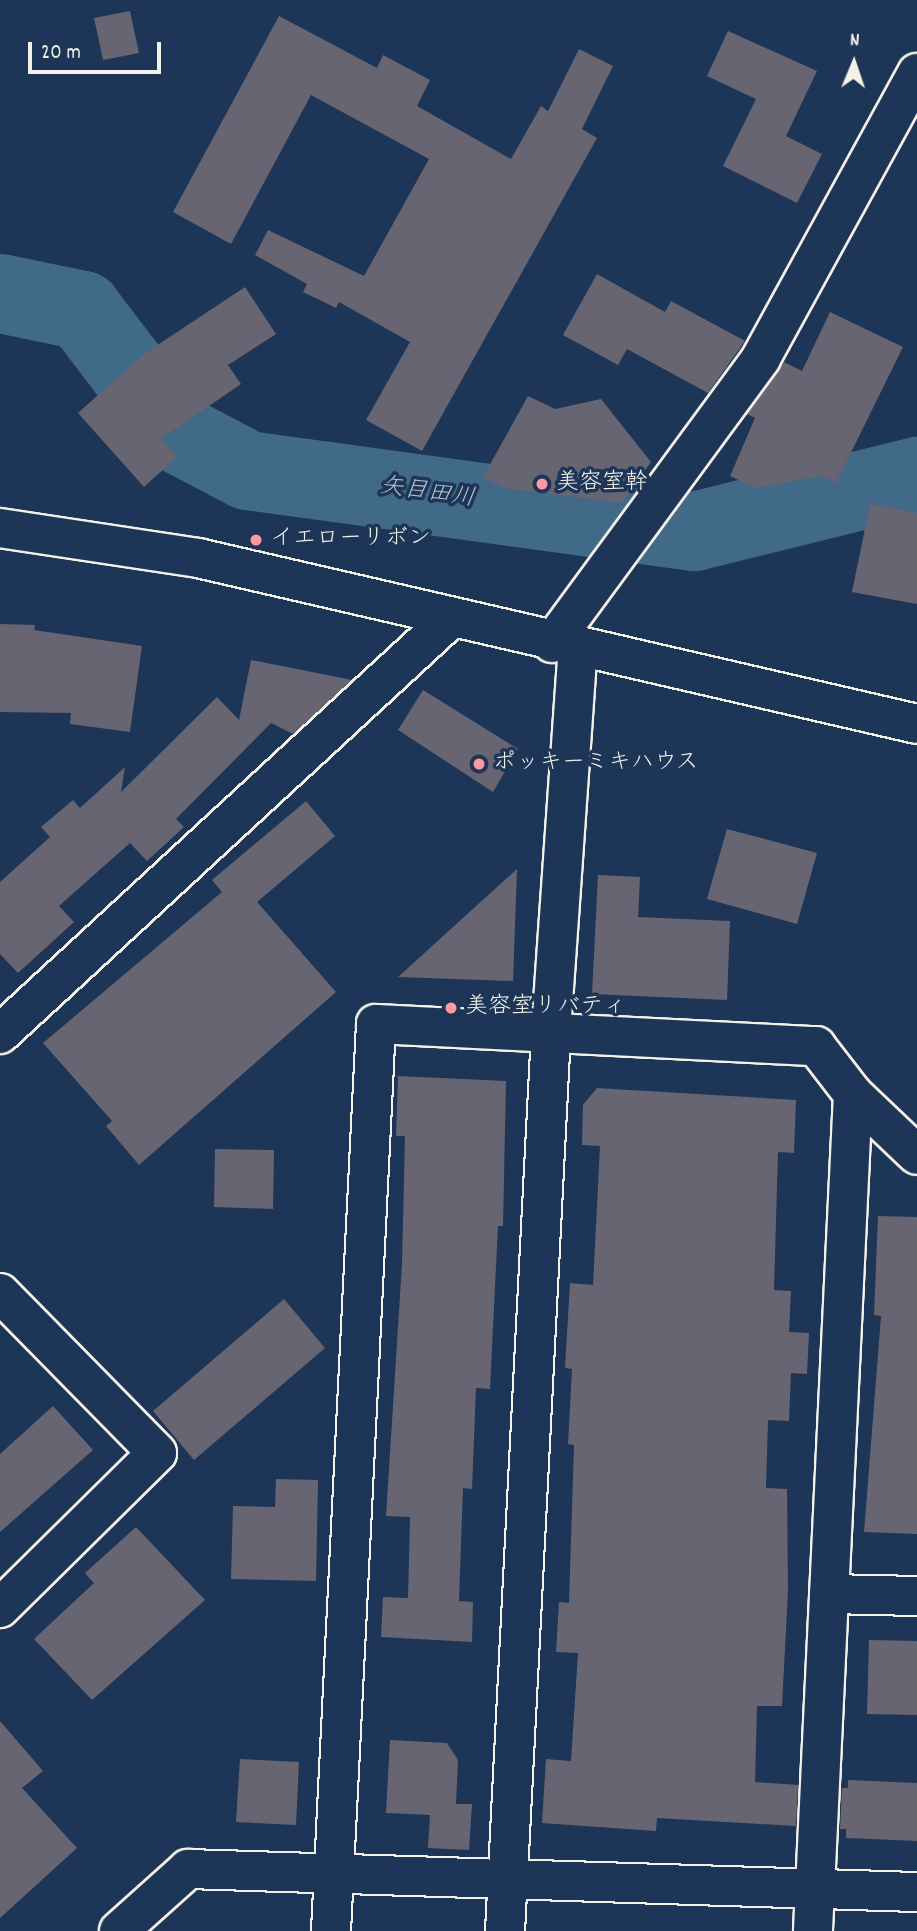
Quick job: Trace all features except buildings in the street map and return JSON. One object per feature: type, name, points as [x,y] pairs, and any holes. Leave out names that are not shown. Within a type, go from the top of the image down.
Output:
[{"type":"street","points":[[505,1931],[551,1031],[565,646],[622,551],[656,508],[761,358],[917,73]]},
{"type":"street","points":[[0,528],[198,558],[565,646],[917,724]]},
{"type":"street","points":[[0,1034],[450,619]]},
{"type":"street","points":[[331,1931],[376,1024],[816,1046],[853,1094],[917,1155]]},
{"type":"street","points":[[813,1931],[853,1094]]},
{"type":"street","points":[[0,1293],[157,1453],[0,1608]]},
{"type":"street","points":[[829,1594],[917,1596]]},
{"type":"street","points":[[119,1931],[188,1868],[507,1875],[815,1890],[917,1892]]},
{"type":"waterway","name":"矢目田川","points":[[0,293],[82,310],[175,432],[247,470],[694,531],[917,476]]},
{"type":"place","name":"美容室幹","points":[[542,484]]},
{"type":"place","name":"イエローリボン","points":[[256,540]]},
{"type":"place","name":"ポッキーミキハウス","points":[[479,764]]},
{"type":"place","name":"美容室リバティ","points":[[451,1008]]}]
